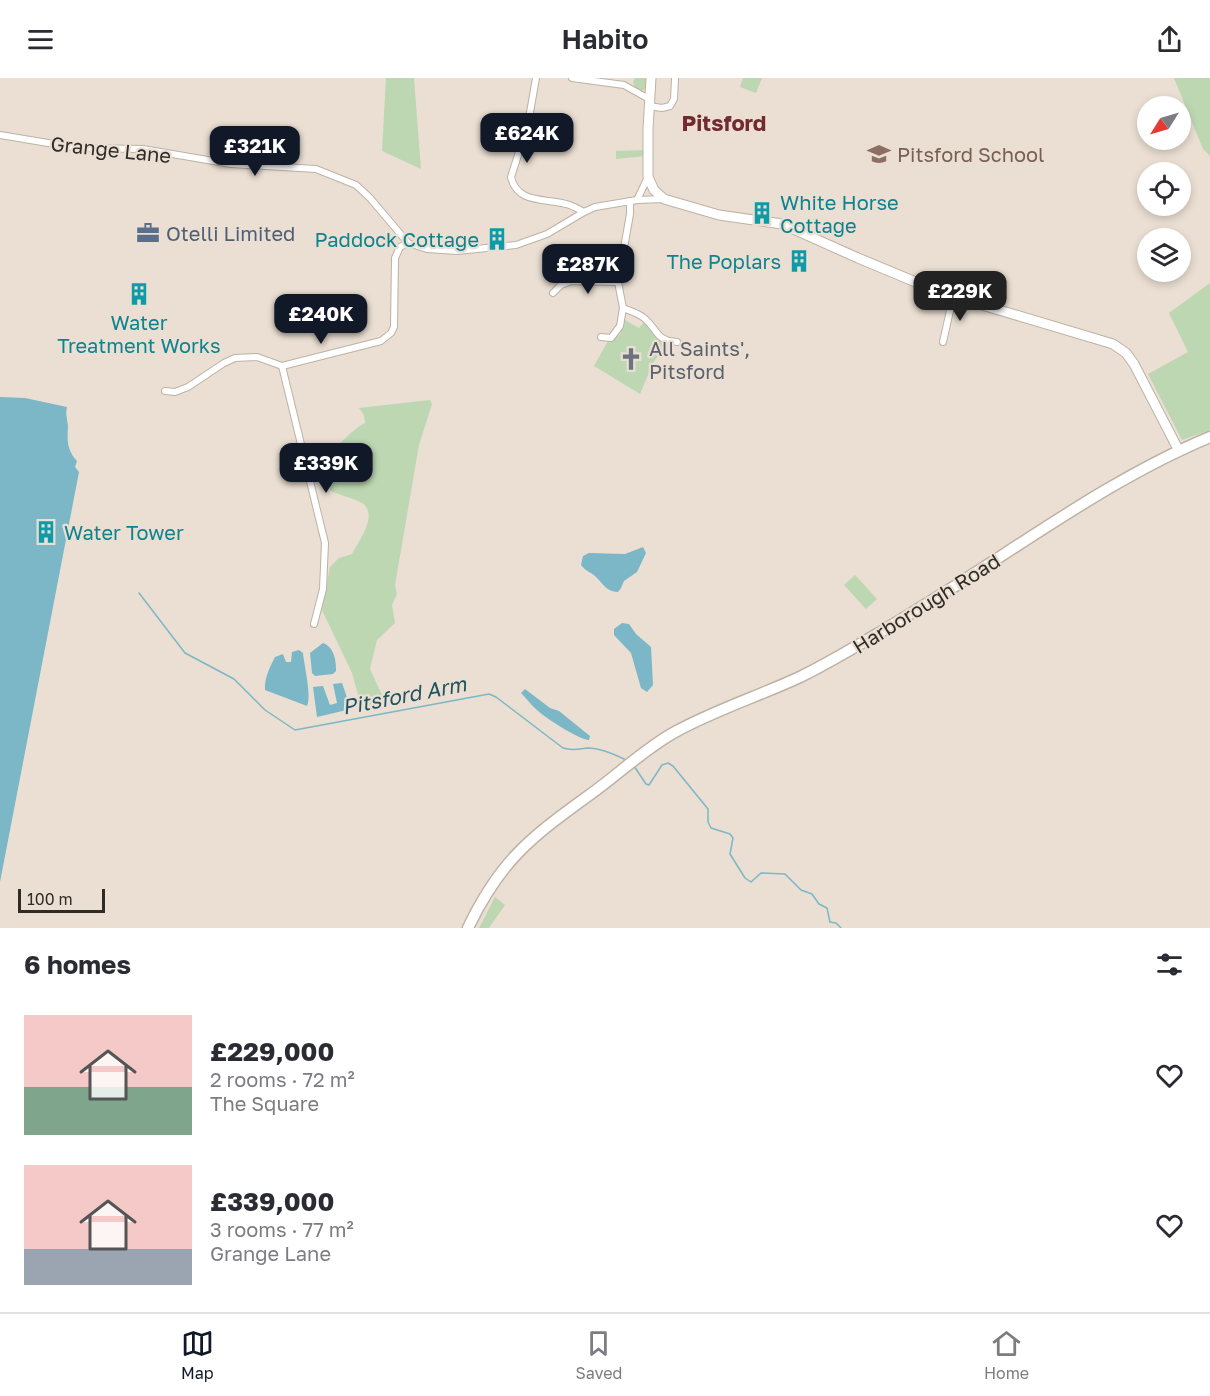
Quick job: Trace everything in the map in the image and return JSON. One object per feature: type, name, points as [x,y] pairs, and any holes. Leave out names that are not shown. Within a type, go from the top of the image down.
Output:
[{"type":"highway","name":"Harborough Road","points":[[468,928],[495,879],[520,849],[554,820],[617,775],[656,743],[687,726],[798,678],[828,662],[944,593],[1065,514],[1179,451],[1210,437]]},
{"type":"street","points":[[536,78],[528,124],[511,177],[513,185],[524,195],[567,204],[584,212]]},
{"type":"street","points":[[572,78],[624,85],[662,108],[670,105],[674,99],[675,80]]},
{"type":"street","points":[[624,85],[630,78]]},
{"type":"street","points":[[651,78],[648,177],[654,190],[664,199],[719,215],[788,226],[852,256],[953,297],[1100,338],[1118,346],[1134,364],[1179,451]]},
{"type":"street","name":"Grange Lane","points":[[0,135],[78,148],[143,149],[231,164],[316,169],[356,185],[408,243]]},
{"type":"street","points":[[601,337],[611,338],[620,326],[622,308],[618,282],[630,214],[633,200],[648,177]]},
{"type":"street","points":[[165,392],[175,392],[188,387],[224,363],[236,358],[257,357],[282,366],[367,346],[386,338],[391,333],[395,318],[395,258],[400,247],[408,243],[427,249],[457,251],[516,245],[547,234],[584,212],[604,205],[633,200],[664,199]]},
{"type":"street","points":[[553,293],[561,285],[571,281],[618,282]]},
{"type":"street","points":[[943,342],[953,297]]},
{"type":"street","points":[[622,308],[645,319],[657,336],[666,341],[677,342]]},
{"type":"street","points":[[282,366],[325,543],[323,589],[314,624]]},
{"type":"green space","points":[[386,78],[414,78],[421,169],[382,151]]},
{"type":"green space","points":[[635,78],[647,78],[646,88],[642,91],[635,88],[633,82]]},
{"type":"green space","points":[[743,78],[762,78],[756,93],[740,87]]},
{"type":"green space","points":[[1174,78],[1210,78],[1210,156],[1203,149],[1191,120],[1191,96],[1181,96]]},
{"type":"green space","points":[[645,150],[645,156],[616,159],[616,151]]},
{"type":"green space","points":[[1210,283],[1210,430],[1182,440],[1148,374],[1188,352],[1169,313]]},
{"type":"green space","points":[[623,319],[639,328],[644,322],[656,337],[666,344],[653,363],[640,394],[594,366],[608,341],[616,338],[620,333]]},
{"type":"green space","points":[[430,400],[432,404],[419,445],[395,585],[397,594],[392,605],[395,623],[377,640],[370,669],[382,695],[385,708],[366,712],[361,705],[352,673],[322,610],[330,567],[339,558],[352,554],[366,528],[369,514],[362,503],[331,491],[325,468],[330,455],[341,442],[365,423],[364,415],[359,408]]},
{"type":"green space","points":[[855,575],[877,599],[866,609],[844,585]]},
{"type":"green space","points":[[495,897],[505,905],[489,928],[479,928]]},
{"type":"water","points":[[0,397],[25,398],[67,407],[68,445],[77,461],[75,467],[79,472],[0,882]]},
{"type":"water","points":[[643,547],[646,553],[637,572],[624,581],[618,592],[608,589],[581,565],[583,556],[589,553],[625,554]]},
{"type":"water","points":[[622,623],[629,624],[636,634],[651,647],[653,685],[647,692],[641,688],[631,653],[614,635],[614,629]]},
{"type":"water","points":[[323,643],[332,651],[336,671],[333,674],[315,676],[312,673],[310,653]]},
{"type":"water","points":[[299,650],[303,653],[307,681],[309,696],[307,706],[265,690],[266,677],[275,657],[283,654],[286,662],[291,662],[292,652]]},
{"type":"water","points":[[342,683],[351,709],[317,717],[313,687],[323,686],[330,705],[337,703],[333,684]]},
{"type":"water","points":[[525,689],[550,708],[559,711],[590,736],[589,740],[571,733],[541,714],[521,693]]},
{"type":"waterway","name":"Pitsford Arm","points":[[139,593],[185,653],[234,679],[265,710],[295,730],[489,694],[563,748],[598,749],[626,760]]},
{"type":"waterway","name":"Pitsford Arm","points":[[634,766],[649,785],[662,765],[668,763],[673,766],[708,809],[708,822],[711,828],[730,834],[733,838],[730,854],[745,878],[751,882],[761,873],[785,874],[801,890],[812,894],[819,904],[827,908],[830,922],[836,923],[841,928]]},
{"type":"place","name":"Pitsford School","points":[[879,154]]},
{"type":"place","name":"White Horse Cottage","points":[[762,213]]},
{"type":"place","name":"Otelli Limited","points":[[148,233]]},
{"type":"place","name":"Paddock Cottage","points":[[497,239]]},
{"type":"place","name":"The Poplars","points":[[799,261]]},
{"type":"place","name":"Water Treatment Works","points":[[139,294]]},
{"type":"place","name":"All Saints', Pitsford","points":[[631,359]]},
{"type":"place","name":"Water Tower","points":[[46,532]]},
{"type":"district","name":"Pitsford","points":[[724,122]]}]
